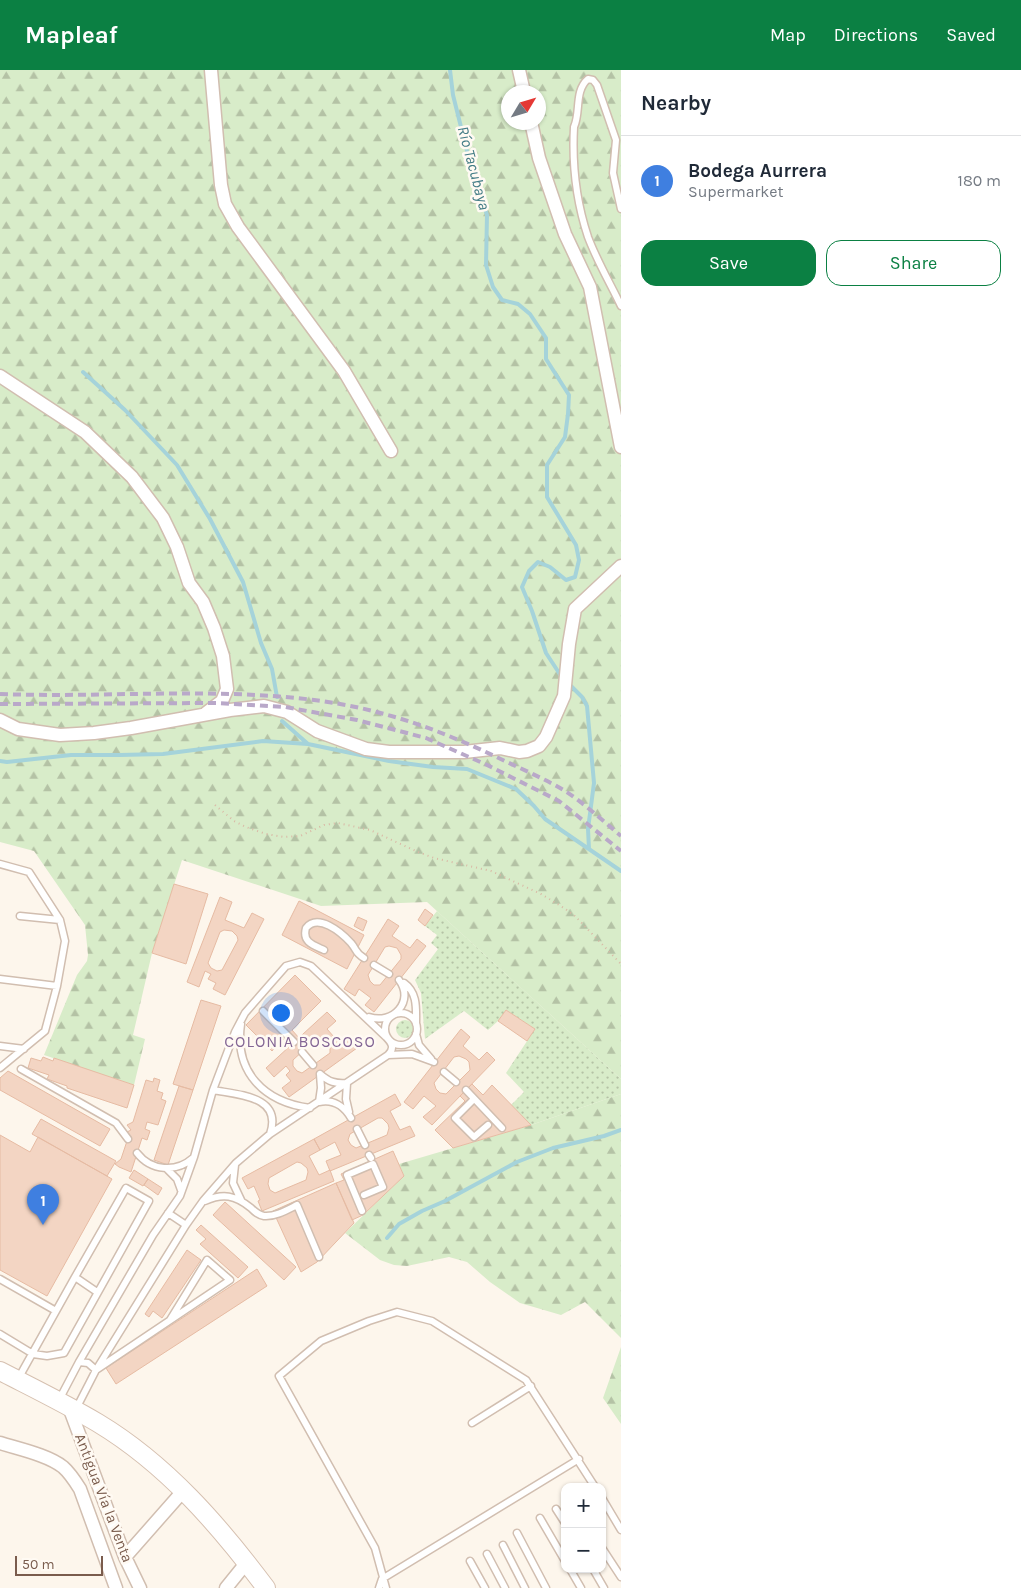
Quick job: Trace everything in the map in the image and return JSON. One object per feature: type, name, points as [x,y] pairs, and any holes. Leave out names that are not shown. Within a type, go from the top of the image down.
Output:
[{"type":"main road","points":[[6,1375],[99,1423],[141,1454],[184,1490],[203,1510],[247,1562],[266,1588]]},
{"type":"street","points":[[212,70],[221,185],[225,204],[238,227],[344,371],[391,452]]},
{"type":"street","points":[[519,70],[522,85]]},
{"type":"street","points":[[533,130],[539,158],[565,234],[590,287],[621,447]]},
{"type":"street","points":[[0,376],[85,432],[132,477],[163,518],[177,547],[189,583],[203,602],[223,656],[226,689],[222,701],[202,716]]},
{"type":"street","points":[[0,720],[18,729],[60,735],[122,730],[256,706],[272,707],[293,715],[318,731],[366,749],[389,752],[464,752],[500,748],[520,752],[534,748],[543,742],[564,696],[568,644],[575,610],[621,566]]},
{"type":"street","name":"Antigua Vía la Venta","points":[[68,1406],[125,1557],[140,1588]]},
{"type":"street","points":[[0,1443],[51,1460],[72,1476],[80,1489],[116,1588]]},
{"type":"street","points":[[125,1557],[184,1490]]},
{"type":"street","points":[[226,1588],[247,1562]]},
{"type":"lane","points":[[621,209],[613,173],[616,140],[597,85],[593,80],[588,79],[580,92],[577,122],[574,126],[574,170],[578,199],[588,238],[621,306]]},
{"type":"lane","points":[[0,864],[29,872],[60,920],[65,940],[58,986],[45,1031],[0,1068]]},
{"type":"lane","points":[[20,916],[60,920]]},
{"type":"lane","points":[[324,950],[307,942],[306,928],[312,923],[319,922],[335,930],[351,943],[356,953],[364,958]]},
{"type":"lane","points":[[68,1406],[79,1362],[153,1235],[180,1196],[235,1032],[245,1013],[286,966],[300,962],[311,966],[367,1017],[390,1041],[400,1045],[405,1044]]},
{"type":"lane","points":[[374,965],[389,974]]},
{"type":"lane","points":[[0,979],[58,986]]},
{"type":"lane","points":[[399,980],[408,986],[415,997],[416,1029],[419,1045],[434,1062],[412,1054],[388,1055],[392,1047],[386,1036],[385,1025],[401,1007],[405,996],[405,988],[399,980]]},
{"type":"lane","points":[[263,1011],[294,1042]]},
{"type":"lane","points":[[245,1013],[241,1022],[240,1043],[242,1054],[256,1082],[271,1096],[290,1104],[310,1108]]},
{"type":"lane","points":[[367,1017],[380,1019],[404,1014],[409,1016],[416,1029]]},
{"type":"lane","points":[[68,1406],[96,1370],[186,1225],[203,1201],[236,1163],[270,1134],[410,1042],[416,1029]]},
{"type":"lane","points":[[0,1046],[24,1049]]},
{"type":"lane","points":[[302,1052],[313,1065]]},
{"type":"lane","points":[[21,1069],[116,1123],[128,1139]]},
{"type":"lane","points":[[444,1072],[456,1082]]},
{"type":"lane","points":[[319,1102],[320,1074],[331,1082],[347,1083]]},
{"type":"lane","points":[[319,1102],[325,1101],[338,1105],[351,1118],[346,1100],[347,1083]]},
{"type":"lane","points":[[214,1090],[250,1097],[263,1102],[272,1118],[270,1134]]},
{"type":"lane","points":[[466,1090],[502,1128]]},
{"type":"lane","points":[[474,1099],[455,1118],[474,1137],[488,1125]]},
{"type":"lane","points":[[357,1130],[365,1144]]},
{"type":"lane","points":[[137,1153],[143,1160],[167,1169],[177,1178],[181,1192]]},
{"type":"lane","points":[[167,1169],[182,1165],[194,1157]]},
{"type":"lane","points":[[236,1163],[234,1183],[239,1197],[244,1203]]},
{"type":"lane","points":[[362,1211],[347,1175],[373,1164],[383,1187],[364,1195]]},
{"type":"lane","points":[[0,1334],[33,1354],[48,1356],[64,1352],[149,1201],[126,1188],[33,1354],[6,1375]]},
{"type":"lane","points":[[203,1201],[224,1195],[231,1196],[264,1216],[274,1215],[297,1205],[319,1257]]},
{"type":"lane","points":[[168,1213],[186,1225]]},
{"type":"lane","points":[[96,1370],[230,1280],[207,1260],[170,1320]]},
{"type":"lane","points":[[75,1277],[97,1292]]},
{"type":"lane","points":[[0,1279],[56,1311]]},
{"type":"lane","points":[[386,1588],[382,1580],[375,1548],[279,1376],[321,1341],[369,1321],[397,1312],[432,1321],[526,1380],[594,1483]]},
{"type":"lane","points":[[79,1362],[88,1363],[96,1370]]},
{"type":"lane","points":[[472,1423],[530,1386]]},
{"type":"lane","points":[[379,1588],[382,1580],[579,1459]]},
{"type":"lane","points":[[606,1505],[621,1530]]},
{"type":"lane","points":[[556,1509],[561,1517]]},
{"type":"lane","points":[[540,1518],[561,1553]]},
{"type":"lane","points":[[517,1533],[546,1588]]},
{"type":"lane","points":[[503,1545],[526,1588]]},
{"type":"lane","points":[[487,1554],[505,1588]]},
{"type":"lane","points":[[606,1554],[621,1577]]},
{"type":"lane","points":[[470,1561],[485,1588]]},
{"type":"lane","points":[[572,1573],[581,1588]]},
{"type":"lane","points":[[595,1573],[604,1588]]},
{"type":"path","points":[[215,805],[234,821],[266,834],[284,837],[300,836],[324,824],[338,823],[370,830],[406,848],[434,858],[491,871],[541,894],[564,908],[575,916],[621,964]]},
{"type":"green space","points":[[0,70],[621,70],[621,1079],[427,902],[321,906],[182,860],[152,953],[133,1035],[145,1039],[134,1085],[44,1055],[77,975],[87,961],[88,955],[85,925],[34,851],[0,842]]},
{"type":"green space","points":[[437,911],[621,1079],[621,1094],[531,1125],[511,1105],[524,1092],[506,1073],[535,1029],[506,1010],[488,1030],[464,1011],[425,1039],[421,993],[415,980],[438,949],[431,943],[437,935],[425,926]]},
{"type":"green space","points":[[405,1020],[411,1023],[414,1029],[411,1035],[405,1038],[399,1035],[396,1029],[399,1023]]},
{"type":"green space","points":[[621,1094],[621,1338],[585,1302],[561,1315],[520,1303],[490,1282],[467,1262],[449,1257],[407,1266],[394,1265],[380,1260],[345,1233],[404,1176],[399,1164],[531,1125]]},
{"type":"green space","points":[[621,1347],[621,1424],[603,1398]]},
{"type":"building","points":[[174,884],[208,894],[186,964],[152,953]]},
{"type":"building","points":[[220,897],[232,902],[225,920],[244,928],[252,913],[264,919],[225,995],[213,989],[216,983],[208,979],[211,974],[205,971],[199,987],[187,982]],"holes":[[[224,930],[232,931],[238,940],[222,970],[217,971],[211,968],[208,963],[220,932]]]},
{"type":"building","points":[[299,901],[364,935],[347,969],[282,935]]},
{"type":"building","points":[[425,909],[433,915],[425,926],[418,920]]},
{"type":"building","points":[[358,917],[367,921],[363,931],[354,926]]},
{"type":"building","points":[[388,919],[399,926],[392,936],[410,948],[417,939],[426,946],[374,1012],[365,1005],[371,998],[359,989],[355,996],[344,989]],"holes":[[[385,947],[397,948],[401,959],[380,985],[374,985],[368,975]]]},
{"type":"building","points":[[295,975],[321,1001],[292,1030],[299,1038],[290,1046],[283,1039],[272,1051],[246,1025]]},
{"type":"building","points":[[201,1000],[221,1006],[193,1090],[173,1084]]},
{"type":"building","points":[[506,1010],[535,1029],[527,1041],[498,1021]]},
{"type":"building","points":[[327,1012],[336,1021],[327,1029],[341,1045],[350,1038],[357,1048],[289,1097],[282,1088],[291,1081],[286,1075],[290,1071],[286,1066],[274,1077],[266,1068]],"holes":[[[317,1038],[325,1039],[330,1045],[330,1053],[302,1073],[297,1071],[293,1066],[293,1060]]]},
{"type":"building","points":[[461,1029],[470,1037],[463,1046],[479,1060],[487,1052],[495,1060],[432,1125],[423,1117],[436,1106],[424,1096],[413,1109],[404,1102]],"holes":[[[459,1056],[469,1062],[470,1070],[446,1094],[440,1093],[434,1083],[454,1057]]]},
{"type":"building","points":[[43,1057],[53,1061],[54,1058],[134,1085],[127,1108],[67,1088],[67,1086],[47,1079],[49,1075],[28,1068],[31,1058],[41,1061]]},
{"type":"building","points":[[8,1071],[110,1129],[100,1146],[0,1090],[0,1078]]},
{"type":"building","points":[[154,1078],[160,1080],[157,1091],[163,1093],[161,1099],[166,1101],[158,1125],[147,1122],[145,1129],[150,1131],[147,1140],[142,1138],[131,1172],[115,1164],[121,1159],[128,1138],[125,1133],[131,1130],[127,1125],[133,1122],[146,1080],[153,1082]]},
{"type":"building","points":[[472,1084],[483,1095],[492,1085],[531,1125],[453,1148],[435,1130],[465,1101],[460,1096]]},
{"type":"building","points":[[179,1086],[193,1090],[168,1165],[154,1160]]},
{"type":"building","points":[[395,1094],[401,1105],[390,1111],[400,1130],[410,1126],[415,1136],[330,1171],[326,1161],[341,1155],[335,1142],[320,1150],[314,1139]],"holes":[[[378,1118],[382,1118],[388,1124],[387,1135],[356,1148],[351,1145],[348,1140],[350,1134]]]},
{"type":"building","points":[[41,1119],[116,1161],[107,1176],[32,1134]]},
{"type":"building","points":[[0,1135],[30,1152],[38,1137],[112,1179],[47,1296],[0,1270]]},
{"type":"building","points":[[314,1139],[320,1150],[309,1156],[319,1175],[330,1170],[334,1181],[262,1211],[254,1186],[248,1189],[242,1178]],"holes":[[[297,1162],[307,1168],[306,1180],[275,1193],[270,1190],[269,1178]]]},
{"type":"building","points":[[393,1151],[404,1176],[363,1215],[352,1220],[336,1183],[344,1180],[341,1174]]},
{"type":"building","points":[[134,1170],[148,1179],[143,1186],[129,1178]]},
{"type":"building","points":[[148,1179],[162,1188],[158,1195],[144,1185]]},
{"type":"building","points":[[336,1183],[354,1223],[317,1262],[301,1272],[273,1211]]},
{"type":"building","points":[[225,1202],[296,1267],[284,1280],[213,1215]]},
{"type":"building","points":[[201,1225],[248,1267],[238,1278],[200,1244],[206,1239],[196,1230]]},
{"type":"building","points":[[187,1250],[201,1260],[162,1318],[153,1311],[149,1317],[145,1314]]},
{"type":"building","points":[[257,1269],[267,1286],[116,1384],[106,1368]]},
{"type":"waterway","name":"Río Tacubaya","points":[[450,70],[453,95],[470,163],[487,215],[486,265],[493,287],[502,300],[518,304],[530,314],[546,338],[546,359],[569,395],[565,437],[547,465],[547,497],[576,545],[579,560],[575,577],[566,580],[550,567],[538,562],[529,571],[522,587],[546,653],[563,679]]},
{"type":"waterway","points":[[83,372],[125,410],[177,465],[210,519],[243,582],[261,643],[272,669],[277,697]]},
{"type":"waterway","name":"Río Tacubaya","points":[[568,683],[582,697],[587,706],[594,783],[588,829],[589,849]]},
{"type":"waterway","points":[[282,721],[308,744]]},
{"type":"waterway","points":[[0,761],[7,762],[71,755],[163,754],[263,741],[308,744],[389,761],[467,769],[516,789],[545,819],[621,871]]},
{"type":"waterway","points":[[387,1238],[399,1224],[517,1162],[553,1148],[621,1130]]},
{"type":"railway","points":[[0,694],[236,694],[314,700],[365,709],[437,731],[544,779],[587,807],[621,836]]},
{"type":"railway","points":[[0,704],[217,703],[285,707],[357,720],[426,738],[485,764],[559,801],[621,851]]},
{"type":"place","name":"Bodega Aurrera","points":[[43,1225]]},
{"type":"district","name":"COLONIA BOSCOSO","points":[[300,1041]]}]
